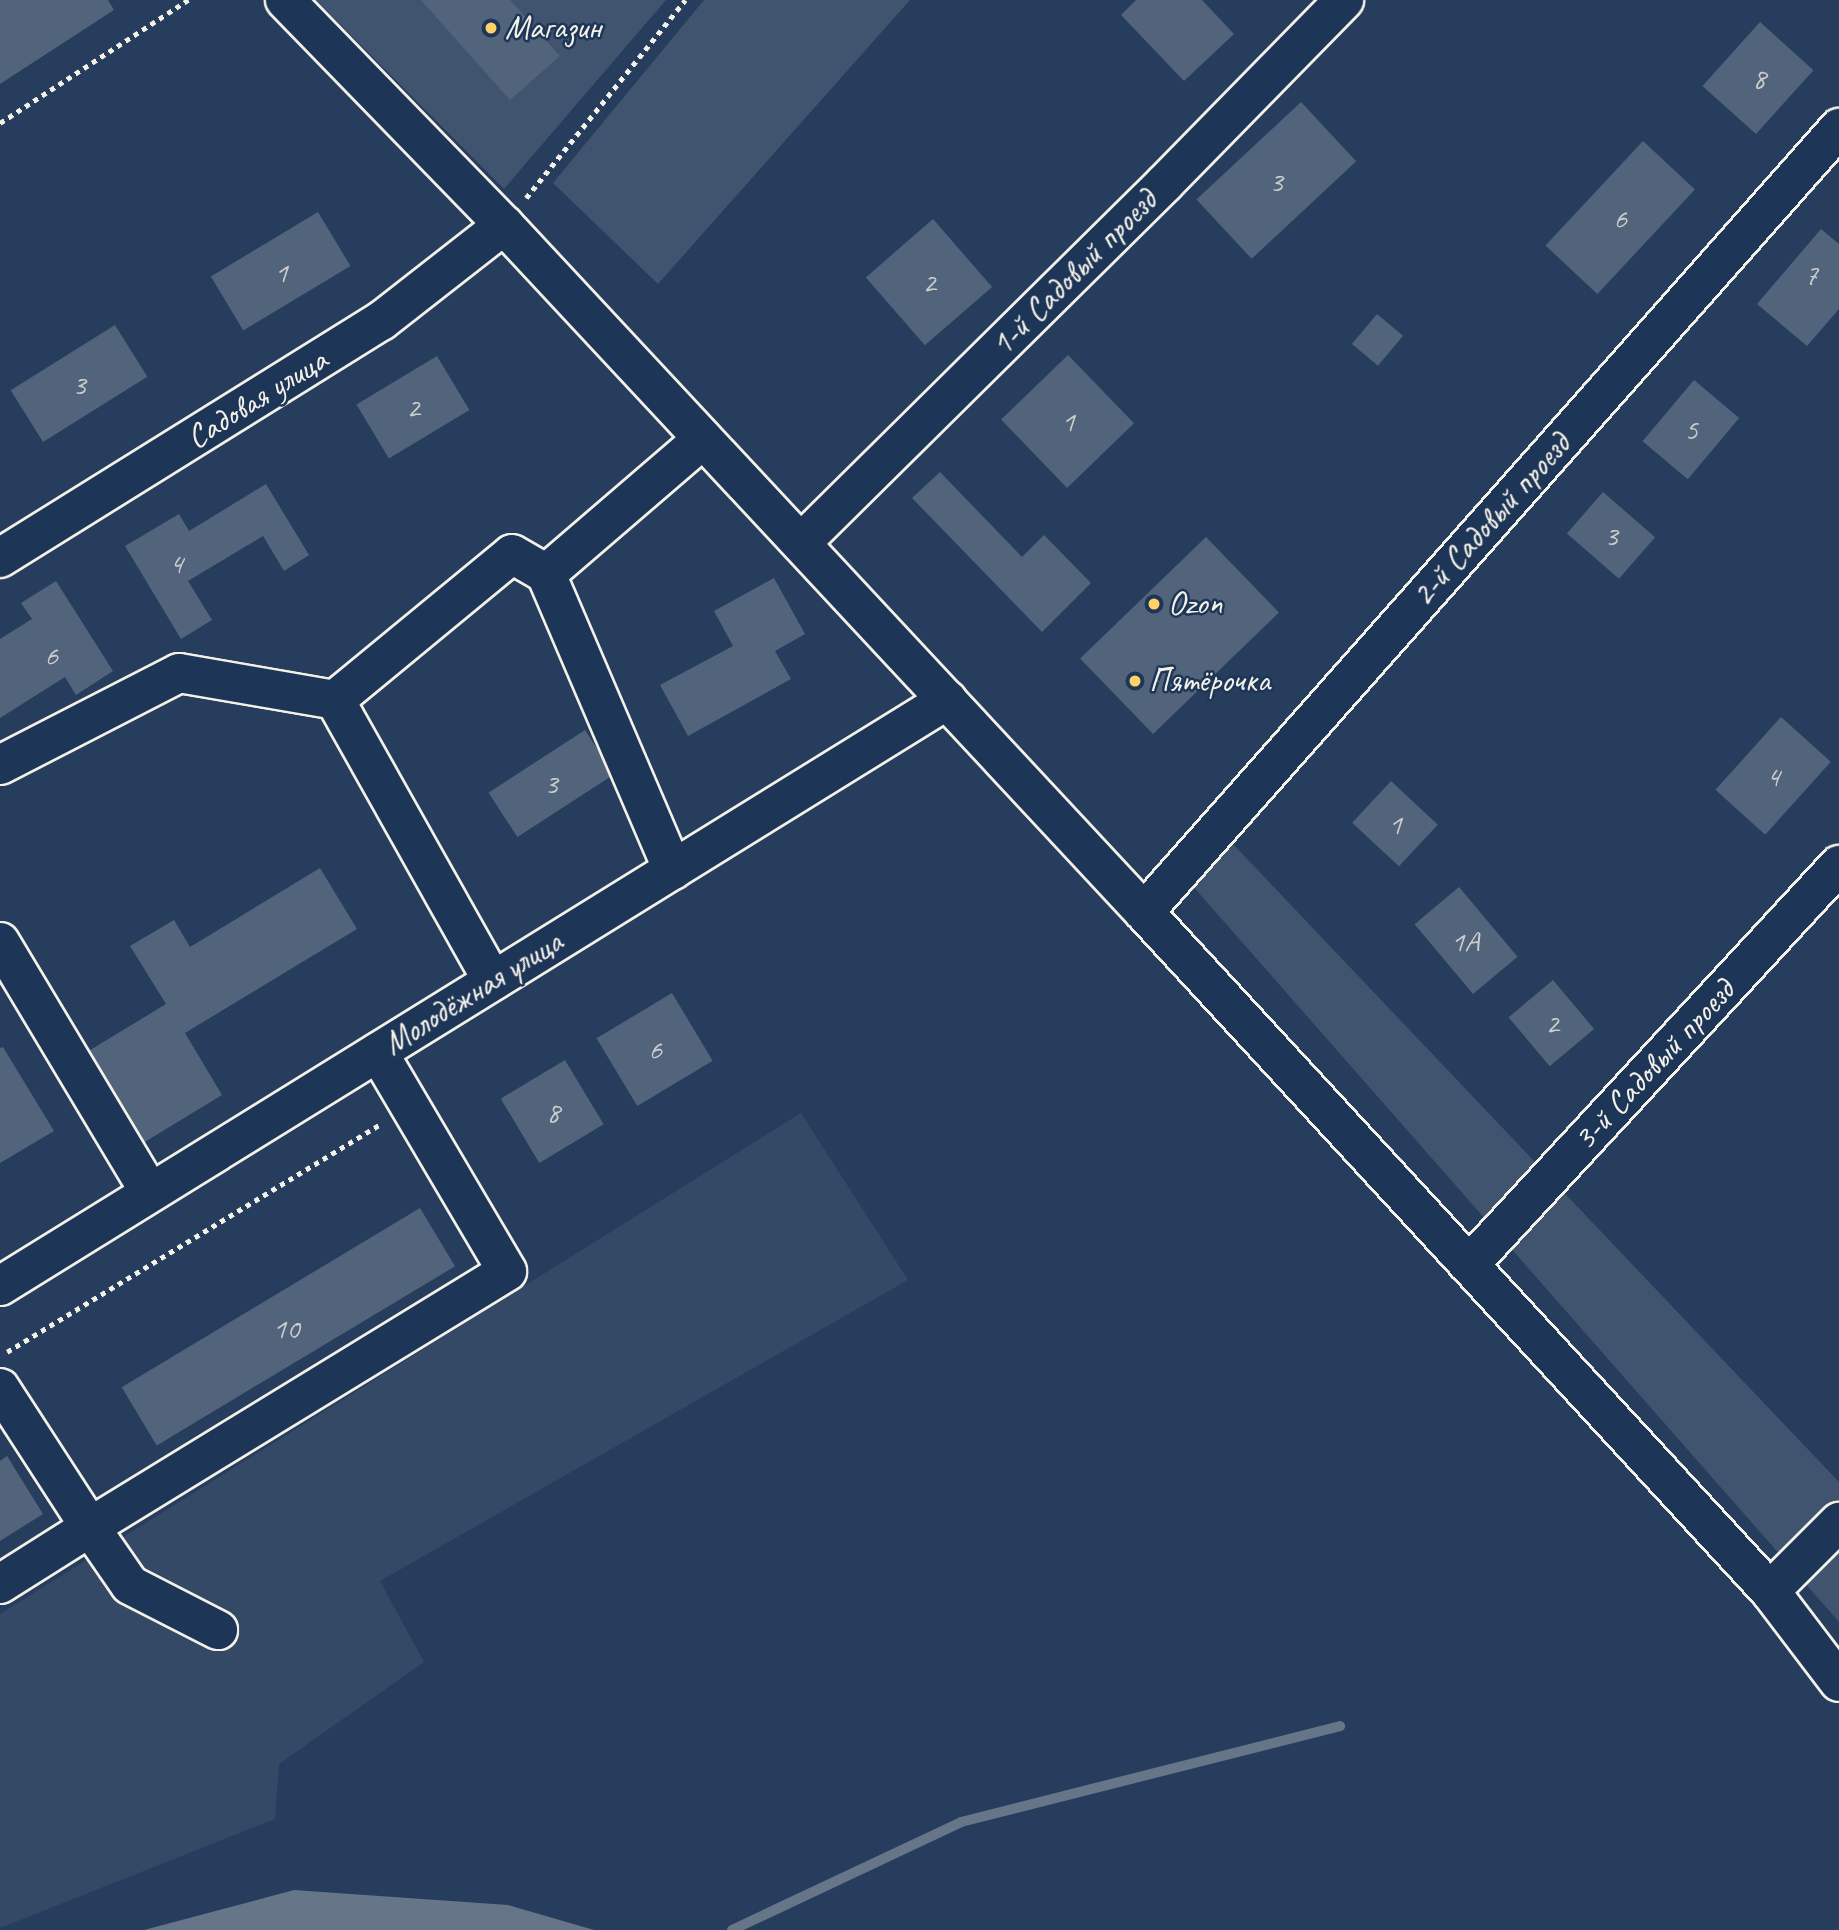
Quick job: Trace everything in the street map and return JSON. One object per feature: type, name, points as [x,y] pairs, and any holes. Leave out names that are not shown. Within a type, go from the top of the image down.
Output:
[{"type":"street","points":[[285,0],[504,225],[1144,912],[1769,1591],[1839,1682]]},
{"type":"street","name":"1-й Садовый проезд","points":[[801,543],[1165,183],[1343,0]]},
{"type":"street","name":"2-й Садовый проезд","points":[[1144,912],[1839,128]]},
{"type":"street","name":"Садовая улица","points":[[0,558],[381,321],[504,225]]},
{"type":"street","points":[[546,574],[703,439]]},
{"type":"street","points":[[0,765],[179,673],[335,700],[512,554],[546,574],[673,870]]},
{"type":"street","points":[[335,700],[493,981]]},
{"type":"street","name":"Молодёжная улица","points":[[0,1286],[947,701]]},
{"type":"street","name":"3-й Садовый проезд","points":[[1469,1265],[1839,864]]},
{"type":"street","points":[[0,942],[150,1193]]},
{"type":"street","points":[[0,1584],[507,1271],[378,1052]]},
{"type":"street","points":[[0,1388],[130,1586],[218,1630]]},
{"type":"street","points":[[1769,1591],[1839,1522]]},
{"type":"path","points":[[0,123],[188,0]]},
{"type":"path","points":[[504,225],[685,0]]},
{"type":"path","points":[[0,1357],[410,1106]]},
{"type":"shaded area","points":[[316,0],[666,0],[504,189]]},
{"type":"shaded area","points":[[704,0],[910,0],[658,284],[553,183]]},
{"type":"shaded area","points":[[1232,843],[1839,1482],[1839,1622],[1190,883]]},
{"type":"shaded area","points":[[801,1113],[908,1280],[380,1581],[424,1662],[279,1764],[275,1819],[0,1928],[0,1614]]},
{"type":"shaded area","points":[[294,1890],[508,1905],[594,1930],[144,1930]]},
{"type":"building","points":[[0,0],[108,0],[114,10],[0,84]]},
{"type":"building","name":"Магазин","points":[[421,0],[510,0],[560,56],[510,100]]},
{"type":"building","points":[[1136,0],[1202,0],[1234,34],[1184,81],[1121,15]]},
{"type":"building","points":[[1760,22],[1814,70],[1756,134],[1702,86]]},
{"type":"building","points":[[1301,102],[1356,161],[1252,259],[1196,200]]},
{"type":"building","points":[[1643,141],[1695,189],[1597,294],[1545,246]]},
{"type":"building","points":[[318,212],[350,266],[243,330],[211,276]]},
{"type":"building","points":[[933,219],[992,287],[925,345],[866,277]]},
{"type":"building","points":[[1821,229],[1839,244],[1839,309],[1807,346],[1757,304]]},
{"type":"building","points":[[1377,314],[1403,336],[1378,366],[1352,344]]},
{"type":"building","points":[[115,325],[147,377],[43,442],[11,390]]},
{"type":"building","points":[[1068,355],[1134,423],[1067,488],[1001,420]]},
{"type":"building","points":[[437,356],[469,410],[389,458],[356,404]]},
{"type":"building","points":[[1694,380],[1739,418],[1688,479],[1643,441]]},
{"type":"building","points":[[940,472],[1022,557],[1044,535],[1091,583],[1042,632],[912,498]]},
{"type":"building","points":[[266,484],[309,555],[284,571],[263,536],[188,581],[212,620],[181,639],[125,546],[179,514],[189,531]]},
{"type":"building","points":[[1603,492],[1655,537],[1619,579],[1567,534]]},
{"type":"building","points":[[1206,537],[1279,613],[1153,734],[1080,659]]},
{"type":"building","points":[[774,578],[805,634],[775,651],[791,679],[688,736],[660,685],[733,646],[714,611]]},
{"type":"building","points":[[56,581],[113,671],[76,695],[65,677],[0,718],[0,639],[32,619],[21,603]]},
{"type":"building","points":[[1781,717],[1831,762],[1765,835],[1715,790]]},
{"type":"building","points":[[585,730],[614,774],[517,837],[489,793]]},
{"type":"building","points":[[1391,781],[1438,825],[1399,866],[1352,823]]},
{"type":"building","points":[[320,868],[357,929],[185,1033],[222,1095],[143,1143],[87,1052],[166,1004],[130,946],[174,920],[190,947]]},
{"type":"building","points":[[1459,887],[1517,957],[1473,994],[1415,924]]},
{"type":"building","points":[[1553,980],[1594,1029],[1550,1066],[1509,1017]]},
{"type":"building","points":[[672,993],[713,1061],[637,1106],[597,1038]]},
{"type":"building","points":[[3,1047],[54,1131],[0,1163],[0,1048]]},
{"type":"building","points":[[565,1060],[604,1124],[539,1163],[501,1099]]},
{"type":"building","points":[[420,1208],[455,1266],[157,1446],[122,1387]]},
{"type":"building","points":[[7,1456],[43,1514],[0,1541],[0,1461]]},
{"type":"waterway","points":[[732,1930],[961,1822],[1340,1726]]},
{"type":"place","name":"Магазин","points":[[491,28]]},
{"type":"place","name":"Ozon","points":[[1154,604]]},
{"type":"place","name":"Пятёрочка","points":[[1135,681]]}]
